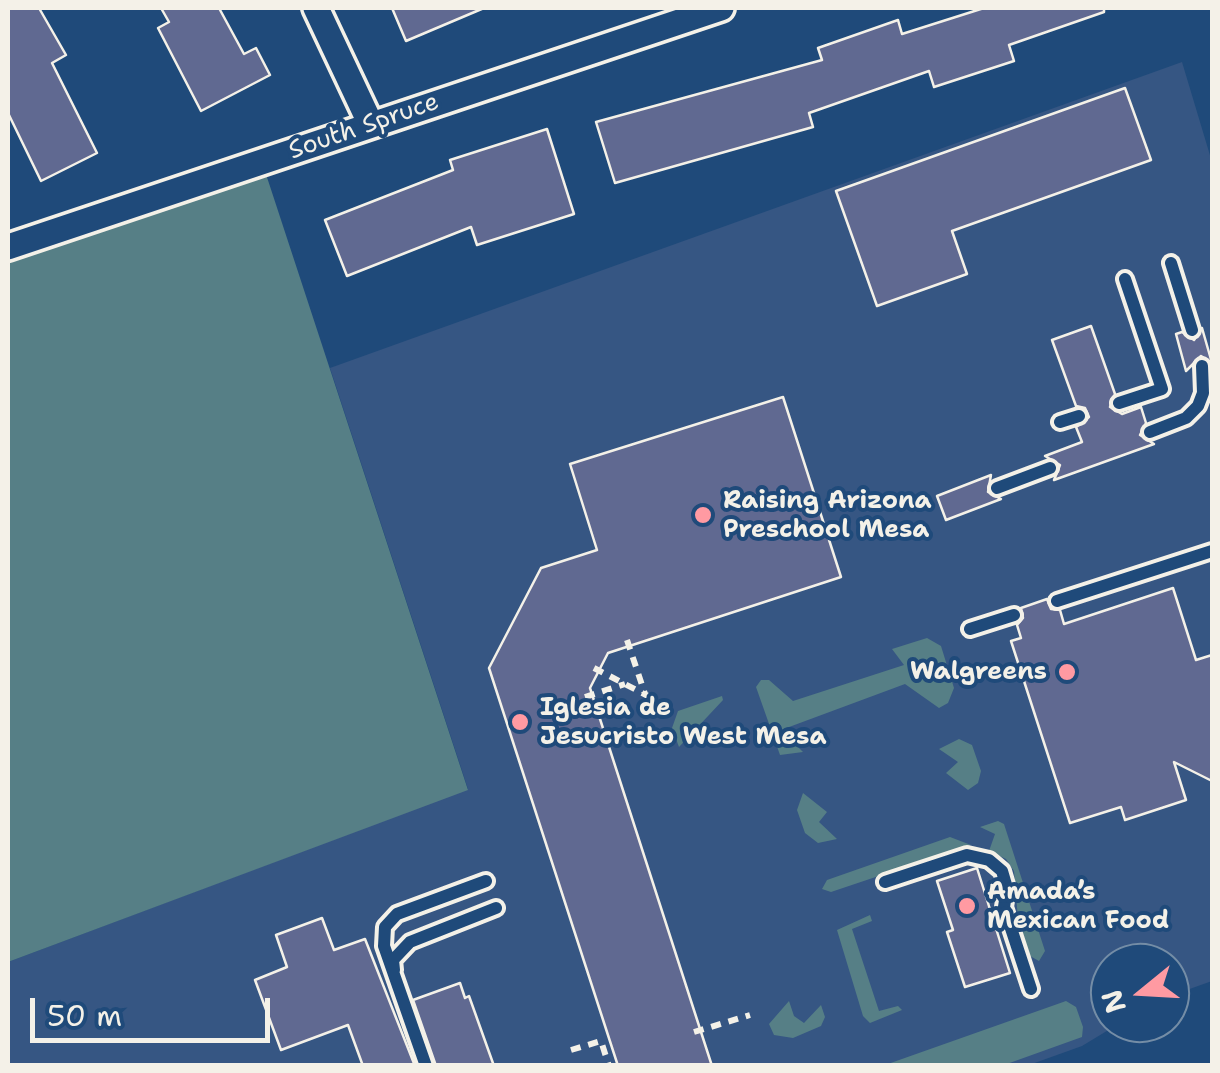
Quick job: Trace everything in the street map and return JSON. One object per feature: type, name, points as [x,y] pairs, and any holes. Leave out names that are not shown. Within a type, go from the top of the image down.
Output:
[{"type":"street","points":[[316,8],[372,125]]},
{"type":"street","name":"South Spruce","points":[[8,246],[721,8]]},
{"type":"lane","points":[[1170,263],[1192,330]]},
{"type":"lane","points":[[1118,403],[1162,389],[1125,279]]},
{"type":"lane","points":[[1150,432],[1186,418],[1198,406],[1203,393],[1202,366]]},
{"type":"lane","points":[[1060,422],[1080,416]]},
{"type":"lane","points":[[1003,486],[1050,468]]},
{"type":"lane","points":[[1057,601],[1212,550]]},
{"type":"lane","points":[[970,629],[1014,615]]},
{"type":"lane","points":[[885,882],[967,855],[989,860],[1002,871],[1007,888],[1004,907],[1031,989]]},
{"type":"lane","points":[[426,1066],[384,946],[385,927],[397,914],[486,881]]},
{"type":"lane","points":[[394,978],[393,960],[410,942],[496,908]]},
{"type":"path","points":[[594,668],[646,695],[627,640]]},
{"type":"path","points":[[585,697],[625,684]]},
{"type":"path","points":[[694,1032],[750,1015]]},
{"type":"path","points":[[572,1050],[601,1041],[609,1066]]},
{"type":"shaded area","points":[[1182,62],[1212,162],[1212,981],[1190,989],[1190,943],[1090,943],[1090,1041],[1029,1065],[8,1066],[8,962],[468,789],[330,368]]},
{"type":"green space","points":[[262,162],[468,790],[8,962],[8,247]]},
{"type":"green space","points":[[927,638],[941,646],[954,688],[948,703],[939,708],[905,684],[781,730],[803,752],[780,755],[756,687],[761,680],[769,680],[793,701],[904,665],[892,649]]},
{"type":"green space","points":[[722,696],[723,700],[679,747],[672,728],[678,711]]},
{"type":"green space","points":[[959,739],[972,745],[981,771],[978,783],[968,790],[946,773],[958,762],[939,749]]},
{"type":"green space","points":[[803,793],[827,812],[819,822],[837,839],[818,843],[805,833],[797,810]]},
{"type":"green space","points":[[998,821],[1004,824],[1045,951],[1039,961],[1030,956],[1018,919],[1014,871],[1006,859],[989,851],[995,834],[980,827]]},
{"type":"green space","points":[[950,837],[971,845],[831,892],[822,889],[827,880]]},
{"type":"green space","points":[[870,915],[872,921],[852,929],[879,1011],[898,1006],[902,1010],[870,1023],[863,1016],[837,930]]},
{"type":"green space","points":[[789,1001],[794,1016],[804,1023],[821,1005],[825,1017],[821,1026],[793,1038],[774,1035],[769,1024]]},
{"type":"green space","points":[[1066,1001],[1076,1007],[1082,1037],[1004,1065],[885,1065]]},
{"type":"building","points":[[8,8],[39,8],[66,55],[52,63],[97,153],[41,181],[8,113]]},
{"type":"building","points":[[161,8],[219,8],[244,54],[256,48],[270,75],[201,111],[158,28],[169,22]]},
{"type":"building","points":[[392,8],[484,8],[406,41]]},
{"type":"building","points":[[984,8],[1104,8],[1104,12],[1009,45],[1014,61],[934,87],[929,71],[809,113],[813,127],[615,183],[596,122],[822,60],[818,48],[898,20],[902,34]]},
{"type":"building","points":[[1125,88],[1151,160],[952,231],[967,274],[877,306],[836,191]]},
{"type":"building","points":[[547,129],[574,214],[477,245],[471,227],[347,276],[325,220],[453,170],[450,160]]},
{"type":"building","points":[[1091,326],[1115,394],[1110,407],[1122,414],[1141,407],[1146,423],[1140,435],[1154,444],[1054,480],[1060,465],[1045,456],[1082,442],[1076,427],[1089,417],[1085,408],[1076,406],[1052,340]]},
{"type":"building","points":[[1202,328],[1212,363],[1201,356],[1186,371],[1176,334],[1182,332],[1194,340]]},
{"type":"building","points":[[783,397],[841,577],[608,653],[590,688],[712,1066],[618,1066],[489,668],[541,568],[597,550],[570,464]]},
{"type":"building","points":[[991,475],[988,492],[1001,499],[946,520],[937,496]]},
{"type":"building","name":"Walgreens","points":[[1173,588],[1196,660],[1212,655],[1212,781],[1174,762],[1186,800],[1125,820],[1121,807],[1070,823],[1011,641],[1021,638],[1017,625],[1023,618],[1021,608],[1047,599],[1051,609],[1060,610],[1064,624]]},
{"type":"building","name":"Amada’s Mexican Food","points":[[977,868],[1010,973],[965,987],[947,932],[953,930],[937,881]]},
{"type":"building","points":[[322,918],[334,950],[365,939],[415,1066],[363,1066],[348,1025],[281,1050],[255,980],[287,967],[276,935]]},
{"type":"building","points":[[460,983],[465,998],[469,996],[494,1066],[436,1066],[413,1000]]},
{"type":"place","name":"Raising Arizona Preschool Mesa","points":[[703,515]]},
{"type":"place","name":"Walgreens","points":[[1067,672]]},
{"type":"place","name":"Iglesia de Jesucristo West Mesa","points":[[520,722]]},
{"type":"place","name":"Amada’s Mexican Food","points":[[967,906]]}]
